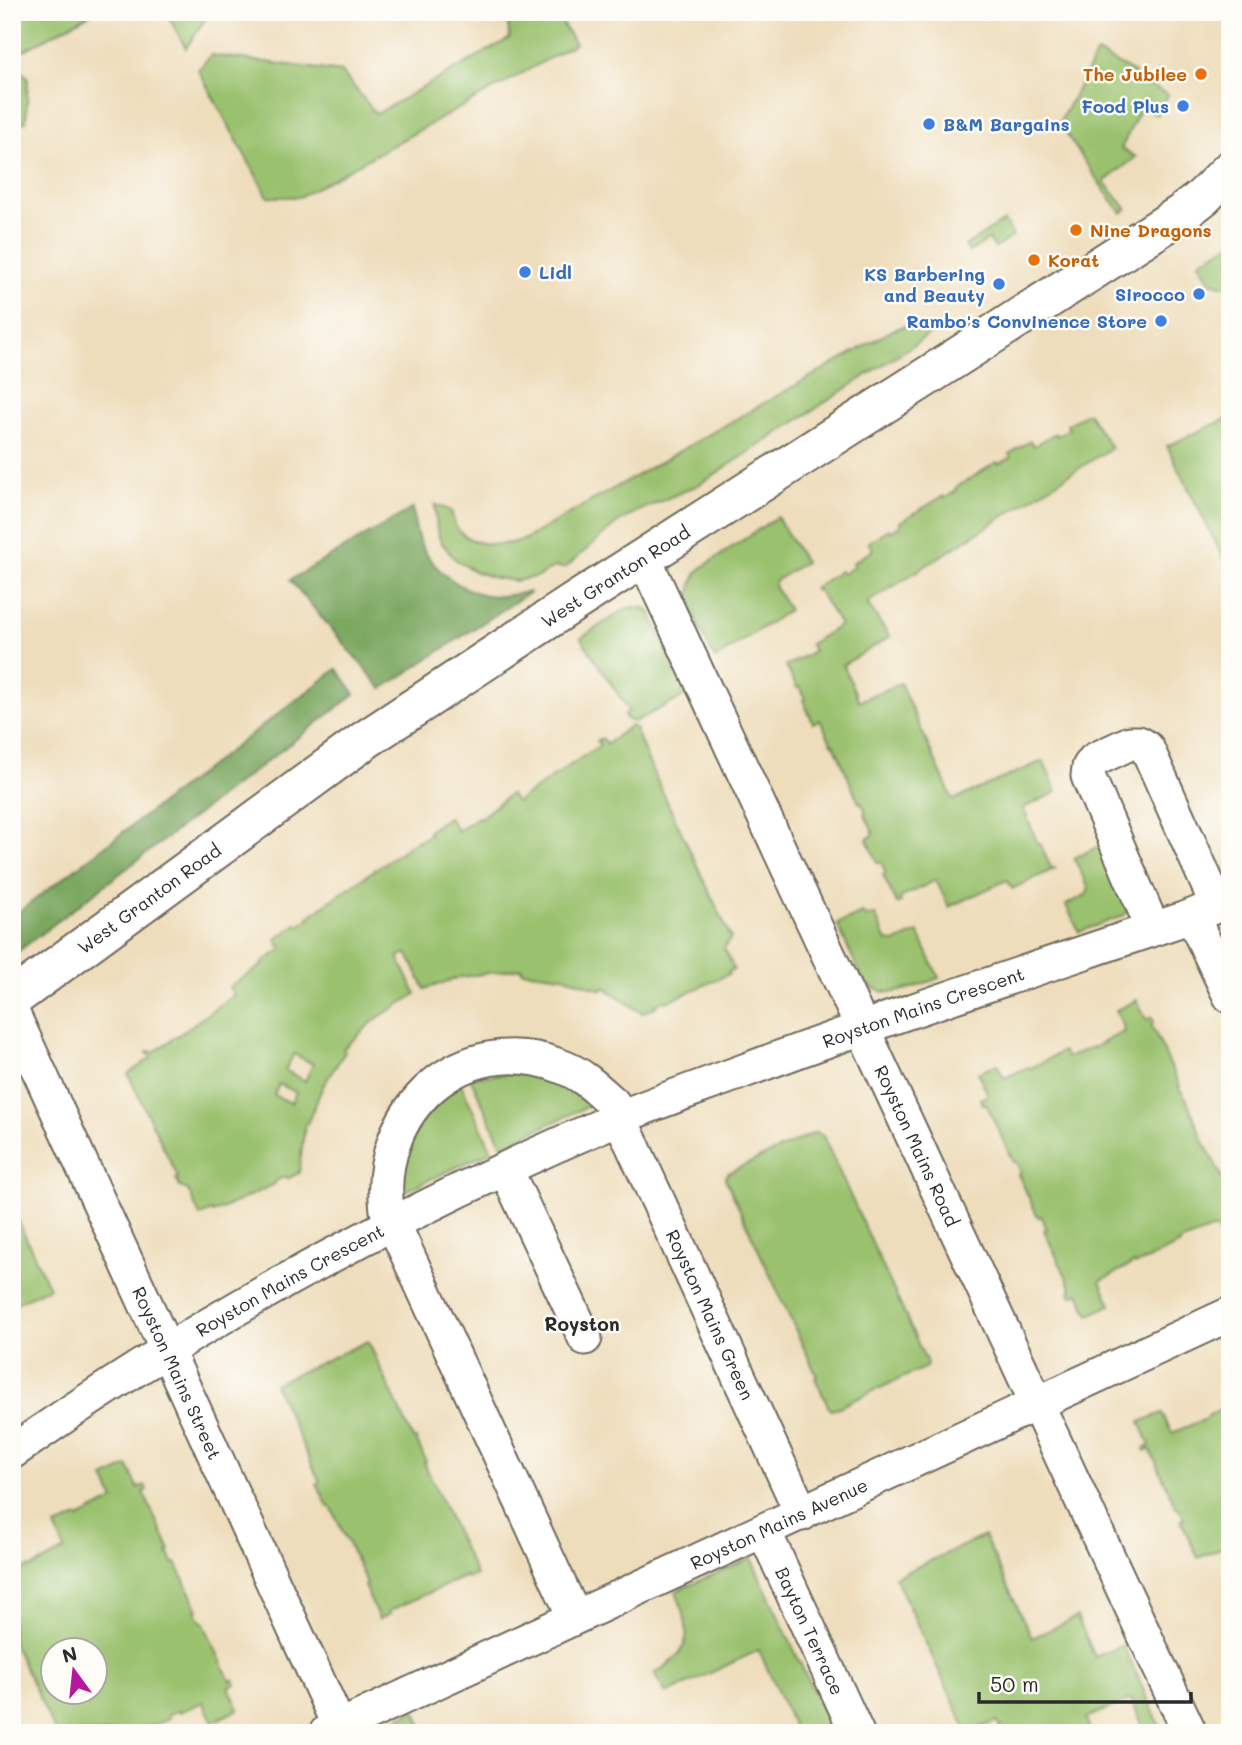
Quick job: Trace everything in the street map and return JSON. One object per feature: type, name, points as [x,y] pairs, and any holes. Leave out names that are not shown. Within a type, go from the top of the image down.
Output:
[{"type":"street","name":"West Granton Road","points":[[12,999],[365,740],[1181,214],[1230,170]]},
{"type":"street","name":"Royston Mains Road","points":[[644,558],[1190,1733]]},
{"type":"street","points":[[1153,929],[1088,776],[1089,767],[1094,760],[1130,743],[1139,743],[1147,748],[1213,907],[1230,996]]},
{"type":"street","name":"Royston Mains Crescent","points":[[12,1452],[168,1349],[278,1286],[393,1225],[620,1118],[862,1027],[1213,907]]},
{"type":"street","name":"Royston Mains Street","points":[[12,1012],[168,1349],[336,1731]]},
{"type":"street","name":"Royston Mains Crescent","points":[[393,1225],[387,1210],[385,1174],[393,1139],[406,1115],[425,1092],[460,1068],[499,1058],[544,1060],[582,1076],[613,1103],[620,1118]]},
{"type":"street","name":"Royston Mains Green","points":[[620,1118],[802,1514]]},
{"type":"street","points":[[506,1170],[585,1338]]},
{"type":"street","points":[[393,1225],[574,1616]]},
{"type":"street","name":"Royston Mains Avenue","points":[[336,1731],[574,1616],[1039,1405],[1230,1314]]},
{"type":"street","name":"Bayton Terrace","points":[[764,1531],[857,1733]]},
{"type":"green space","points":[[12,12],[94,12],[12,57]]},
{"type":"green space","points":[[166,12],[210,12],[186,48]]},
{"type":"green space","points":[[506,12],[555,12],[575,44],[299,197],[268,197],[198,70],[211,55],[342,72],[376,114],[510,38]]},
{"type":"green space","points":[[1097,53],[1135,73],[1134,76],[1168,95],[1157,115],[1141,107],[1121,149],[1136,157],[1104,182],[1127,209],[1122,213],[1059,123]]},
{"type":"green space","points":[[12,64],[28,77],[26,122],[12,124]]},
{"type":"green space","points":[[1004,221],[1013,236],[995,248],[989,239],[969,252],[965,246]]},
{"type":"green space","points":[[1230,244],[1230,287],[1210,282],[1199,262]]},
{"type":"green space","points":[[911,324],[921,326],[930,334],[700,484],[636,512],[616,524],[565,568],[554,567],[539,576],[516,581],[495,578],[474,571],[455,559],[441,542],[437,531],[435,504],[451,511],[457,529],[473,540],[507,544],[523,540],[893,330]]},
{"type":"green space","points":[[1088,412],[1111,448],[867,603],[890,637],[843,665],[859,701],[900,683],[953,800],[1043,761],[1057,792],[1023,808],[1051,868],[1056,868],[1012,889],[1007,880],[949,907],[936,880],[900,898],[901,902],[897,904],[883,875],[886,873],[881,862],[878,863],[867,839],[874,834],[864,813],[866,812],[861,802],[859,803],[834,744],[820,720],[813,723],[800,687],[797,688],[786,666],[814,651],[810,644],[840,625],[818,590],[814,588],[840,571],[843,574],[854,566],[852,563],[873,550],[868,542],[889,529],[891,532],[901,525],[900,522],[943,496],[945,498],[956,491],[955,488],[997,462],[999,464],[1011,457],[1009,454],[1030,441],[1034,446],[1055,433],[1057,436],[1069,429],[1067,425]]},
{"type":"green space","points":[[1230,417],[1230,571],[1167,446]]},
{"type":"green space","points":[[413,508],[420,543],[446,576],[484,594],[501,596],[530,592],[382,689],[290,580]]},
{"type":"green space","points":[[777,517],[805,562],[775,581],[774,586],[789,610],[715,659],[694,614],[691,591],[694,580],[700,569]]},
{"type":"green space","points":[[642,607],[650,612],[689,694],[634,722],[627,720],[624,715],[629,711],[581,638],[625,609]]},
{"type":"green space","points":[[337,669],[355,694],[12,956],[12,917]]},
{"type":"green space","points":[[630,726],[635,728],[731,938],[724,948],[734,969],[728,972],[729,974],[642,1013],[604,987],[602,990],[563,976],[522,971],[522,968],[461,977],[425,989],[407,953],[398,957],[416,994],[376,1019],[343,1049],[345,1052],[323,1086],[305,1124],[299,1173],[287,1179],[285,1176],[274,1182],[275,1184],[213,1213],[212,1211],[200,1216],[188,1190],[180,1187],[176,1179],[178,1177],[128,1074],[151,1058],[147,1052],[153,1053],[234,995],[229,987],[282,949],[276,939],[297,924],[299,926],[310,918],[309,916],[417,840],[430,834],[428,831],[448,817],[458,831],[480,818],[510,794],[516,802],[600,745],[597,741],[602,738],[607,744]],"holes":[[[294,1054],[313,1064],[305,1081],[285,1070]],[[279,1084],[296,1092],[291,1103],[274,1095]]]},
{"type":"green space","points":[[1106,843],[1128,911],[1123,916],[1079,932],[1066,905],[1086,895],[1089,889],[1074,858]]},
{"type":"green space","points":[[862,913],[867,917],[875,915],[887,941],[896,942],[918,932],[939,978],[909,989],[890,992],[880,991],[863,980],[837,924]]},
{"type":"green space","points":[[1137,1000],[1146,1020],[1152,1017],[1154,1022],[1151,1024],[1180,1086],[1178,1087],[1186,1098],[1204,1142],[1230,1193],[1230,1250],[1227,1251],[1216,1228],[1180,1242],[1136,1265],[1134,1263],[1100,1281],[1111,1305],[1089,1315],[1079,1293],[1072,1296],[1072,1289],[1044,1230],[1047,1229],[1041,1216],[1038,1217],[1018,1174],[1021,1172],[1016,1162],[1013,1162],[986,1103],[983,1104],[980,1099],[988,1095],[978,1073],[997,1064],[1004,1078],[1028,1067],[1029,1069],[1063,1051],[1067,1058],[1093,1048],[1125,1031],[1116,1010]]},
{"type":"green space","points":[[542,1071],[597,1102],[502,1146],[470,1077]]},
{"type":"green space","points":[[460,1082],[492,1151],[396,1195],[409,1132]]},
{"type":"green space","points":[[816,1132],[823,1136],[927,1363],[926,1367],[832,1410],[725,1178],[728,1173]]},
{"type":"green space","points":[[12,1207],[49,1288],[12,1305]]},
{"type":"green space","points":[[368,1341],[413,1439],[416,1439],[426,1462],[424,1463],[476,1575],[468,1578],[466,1576],[389,1611],[390,1614],[379,1619],[364,1586],[367,1584],[331,1507],[328,1507],[317,1484],[320,1482],[274,1384]]},
{"type":"green space","points":[[1230,1406],[1230,1544],[1198,1558],[1181,1520],[1184,1518],[1176,1507],[1150,1449],[1145,1451],[1144,1448],[1150,1445],[1140,1422],[1162,1413],[1172,1433]]},
{"type":"green space","points":[[128,1466],[138,1488],[145,1485],[147,1490],[143,1492],[170,1550],[168,1552],[173,1563],[176,1563],[198,1610],[196,1612],[230,1681],[234,1679],[236,1684],[229,1687],[239,1709],[213,1722],[203,1702],[168,1715],[169,1718],[135,1733],[56,1733],[43,1706],[108,1706],[108,1636],[38,1636],[38,1695],[12,1641],[12,1575],[65,1550],[55,1527],[114,1500],[104,1478]]},
{"type":"green space","points":[[984,1536],[1032,1638],[1077,1617],[1095,1657],[1123,1645],[1163,1733],[1146,1733],[1131,1699],[1086,1718],[1091,1733],[1003,1733],[997,1721],[968,1733],[895,1577]]},
{"type":"green space","points":[[751,1558],[833,1733],[796,1733],[759,1650],[666,1694],[655,1673],[678,1656],[686,1638],[684,1617],[676,1591]]},
{"type":"green space","points":[[415,1710],[425,1733],[380,1733],[389,1722]]},
{"type":"place","name":"The Jubilee","points":[[1201,74]]},
{"type":"place","name":"Food Plus","points":[[1183,106]]},
{"type":"place","name":"B&M Bargains","points":[[929,124]]},
{"type":"place","name":"Nine Dragons","points":[[1076,230]]},
{"type":"place","name":"Korat","points":[[1034,260]]},
{"type":"place","name":"Lidl","points":[[525,272]]},
{"type":"place","name":"KS Barbering and Beauty","points":[[999,284]]},
{"type":"place","name":"Sirocco","points":[[1199,294]]},
{"type":"place","name":"Rambo's Convinence Store","points":[[1161,321]]},
{"type":"district","name":"Royston","points":[[582,1323]]}]
